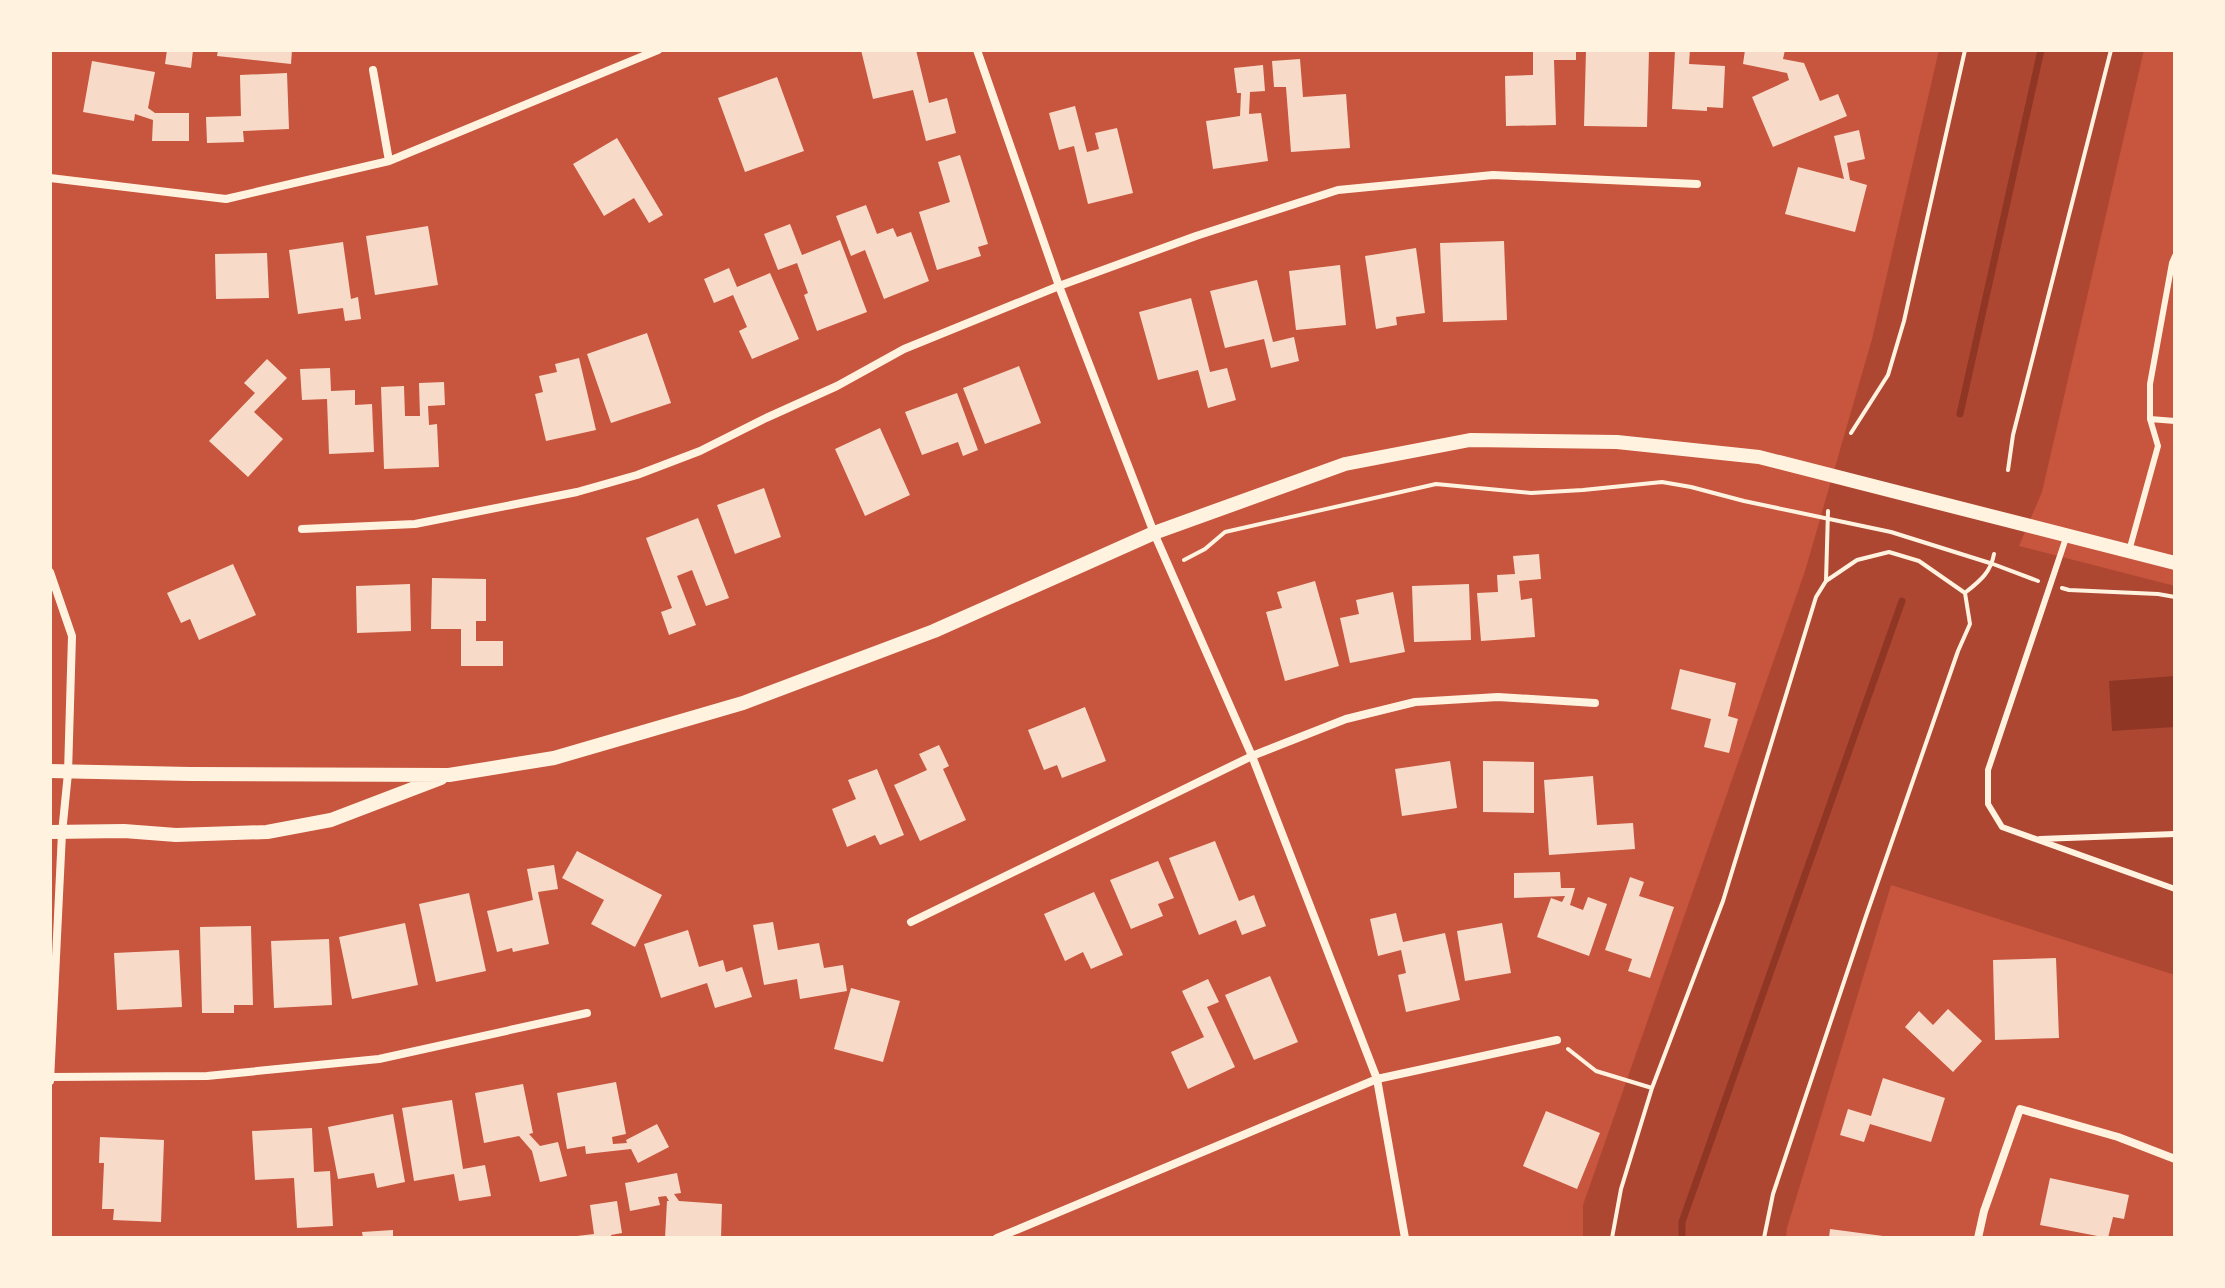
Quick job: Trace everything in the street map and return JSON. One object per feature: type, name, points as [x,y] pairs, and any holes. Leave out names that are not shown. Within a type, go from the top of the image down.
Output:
[{"type":"street","points":[[50,178],[226,199],[389,161],[658,50]]},
{"type":"street","points":[[977,50],[1059,286],[1154,533],[1252,756],[1377,1079],[1405,1238]]},
{"type":"street","points":[[373,70],[389,161]]},
{"type":"street","points":[[302,529],[415,524],[577,492],[637,475],[700,451],[837,386],[904,349],[1059,286],[1196,236],[1338,190],[1493,175],[1697,184]]},
{"type":"street","points":[[50,771],[449,775],[554,758],[743,703],[934,631],[1154,533],[1345,464],[1470,440],[1617,442],[1759,457],[2175,563]]},
{"type":"street","points":[[50,572],[72,636],[68,773],[56,832],[50,1078],[207,1076],[379,1059],[587,1013]]},
{"type":"street","points":[[911,922],[1252,756],[1346,719],[1415,702],[1498,697],[1595,703]]},
{"type":"street","points":[[56,832],[124,831],[176,835],[267,832],[331,820],[449,775]]},
{"type":"street","points":[[997,1238],[1377,1079],[1557,1040]]},
{"type":"street","points":[[1978,1238],[1984,1211],[2020,1109],[2118,1137],[2175,1159]]},
{"type":"lane","points":[[2129,551],[2158,446],[2150,419],[2150,384],[2175,256]]},
{"type":"lane","points":[[2150,419],[2175,421]]},
{"type":"lane","points":[[2067,535],[1988,770],[1988,804],[2002,827],[2175,889]]},
{"type":"lane","points":[[2036,839],[2175,834]]},
{"type":"path","points":[[1851,433],[1888,375],[1904,321],[1965,50]]},
{"type":"path","points":[[2008,470],[2013,435],[2111,50]]},
{"type":"path","points":[[1169,568],[1205,549],[1225,532],[1436,484],[1531,493],[1662,482],[1891,532],[2069,590],[2175,597]]},
{"type":"path","points":[[1826,581],[1828,511]]},
{"type":"path","points":[[1612,1238],[1621,1189],[1652,1088],[1723,901],[1816,597],[1826,581],[1857,560],[1889,552],[1919,561],[1965,593],[1970,624],[1865,919],[1773,1194],[1764,1238]]},
{"type":"path","points":[[1965,593],[1983,580],[1993,564],[1994,554]]},
{"type":"path","points":[[1557,1040],[1596,1071],[1652,1088]]},
{"type":"shaded area","points":[[1939,50],[2144,50],[2042,492],[2019,546],[2175,586],[2175,975],[1891,885],[1786,1238],[1583,1238],[1583,1205],[1805,571],[1872,339]]},
{"type":"shaded area","points":[[2175,676],[2175,727],[2112,731],[2109,681]]},
{"type":"building","points":[[167,50],[193,50],[191,68],[165,64]]},
{"type":"building","points":[[218,50],[292,50],[291,64],[217,56]]},
{"type":"building","points":[[861,50],[916,50],[929,103],[947,98],[956,133],[926,141],[913,90],[873,99]]},
{"type":"building","points":[[1533,50],[1576,50],[1576,60],[1554,60],[1556,125],[1506,126],[1505,76],[1533,75]]},
{"type":"building","points":[[1586,50],[1649,50],[1647,127],[1584,126]]},
{"type":"building","points":[[1675,50],[1690,50],[1689,64],[1725,66],[1723,108],[1707,107],[1707,111],[1672,109]]},
{"type":"building","points":[[1745,50],[1785,50],[1783,59],[1804,63],[1820,101],[1838,94],[1847,116],[1773,147],[1752,97],[1789,80],[1787,73],[1743,64]]},
{"type":"building","points":[[1300,59],[1303,97],[1346,94],[1350,148],[1291,152],[1286,87],[1274,87],[1272,61]]},
{"type":"building","points":[[92,61],[155,72],[148,108],[155,113],[189,113],[189,141],[152,141],[153,120],[135,114],[134,121],[83,112]]},
{"type":"building","points":[[1263,65],[1265,91],[1250,92],[1249,114],[1261,113],[1268,161],[1213,169],[1206,121],[1240,116],[1241,93],[1237,93],[1234,68]]},
{"type":"building","points":[[287,73],[289,129],[243,131],[244,142],[207,143],[206,117],[241,116],[240,75]]},
{"type":"building","points":[[777,77],[804,151],[745,172],[718,98]]},
{"type":"building","points":[[1075,106],[1087,152],[1099,149],[1095,133],[1117,128],[1133,193],[1088,204],[1074,146],[1059,150],[1049,113]]},
{"type":"building","points":[[1859,130],[1865,159],[1847,163],[1850,180],[1867,185],[1855,232],[1785,214],[1798,167],[1844,179],[1834,136]]},
{"type":"building","points":[[617,138],[663,215],[649,223],[634,198],[604,216],[573,164]]},
{"type":"building","points":[[960,155],[988,244],[978,247],[981,256],[937,270],[919,212],[950,202],[938,162]]},
{"type":"building","points":[[866,205],[877,234],[893,228],[897,237],[911,232],[929,281],[884,299],[865,250],[851,256],[836,216]]},
{"type":"building","points":[[790,224],[802,255],[840,240],[867,312],[817,331],[797,263],[778,270],[764,234]]},
{"type":"building","points":[[428,226],[438,285],[375,295],[366,236]]},
{"type":"building","points":[[1504,241],[1507,320],[1443,322],[1440,243]]},
{"type":"building","points":[[343,242],[351,299],[358,297],[361,319],[345,321],[343,308],[298,314],[289,250]]},
{"type":"building","points":[[1416,248],[1425,313],[1396,317],[1397,325],[1376,329],[1365,256]]},
{"type":"building","points":[[267,253],[269,298],[216,299],[215,254]]},
{"type":"building","points":[[1340,265],[1346,325],[1296,330],[1289,271]]},
{"type":"building","points":[[729,268],[737,287],[770,273],[799,339],[752,359],[739,331],[747,327],[733,295],[714,303],[704,279]]},
{"type":"building","points":[[1257,280],[1273,342],[1294,337],[1299,361],[1271,368],[1264,339],[1225,348],[1210,291]]},
{"type":"building","points":[[1191,298],[1210,372],[1227,368],[1236,400],[1208,408],[1198,370],[1158,380],[1139,312]]},
{"type":"building","points":[[647,333],[671,403],[611,423],[587,354]]},
{"type":"building","points":[[579,358],[596,430],[546,441],[535,394],[543,392],[539,376],[557,372],[555,364]]},
{"type":"building","points":[[267,359],[287,378],[254,412],[283,439],[248,477],[209,441],[255,393],[244,383]]},
{"type":"building","points":[[1019,366],[1041,423],[985,444],[963,388]]},
{"type":"building","points":[[330,368],[331,391],[355,390],[355,405],[372,404],[374,452],[329,454],[327,399],[302,400],[300,369]]},
{"type":"building","points":[[444,382],[445,405],[428,406],[429,425],[437,424],[439,467],[384,469],[381,387],[404,386],[405,416],[420,416],[419,383]]},
{"type":"building","points":[[957,393],[978,450],[963,456],[958,442],[922,455],[905,412]]},
{"type":"building","points":[[880,428],[910,495],[865,516],[835,449]]},
{"type":"building","points":[[764,488],[781,537],[735,554],[717,505]]},
{"type":"building","points":[[698,518],[729,598],[706,606],[692,570],[677,576],[696,625],[669,635],[661,612],[672,608],[646,538]]},
{"type":"building","points":[[1539,554],[1541,579],[1519,581],[1521,600],[1532,598],[1535,637],[1481,641],[1477,593],[1498,592],[1497,575],[1515,574],[1513,556]]},
{"type":"building","points":[[233,564],[256,615],[199,640],[190,619],[181,623],[167,593]]},
{"type":"building","points":[[432,578],[486,579],[486,621],[476,621],[476,641],[503,641],[503,666],[461,666],[461,629],[431,629]]},
{"type":"building","points":[[1315,581],[1339,666],[1285,681],[1266,612],[1282,608],[1277,592]]},
{"type":"building","points":[[410,584],[411,631],[357,633],[356,586]]},
{"type":"building","points":[[1469,584],[1471,640],[1414,642],[1412,586]]},
{"type":"building","points":[[1393,592],[1405,652],[1350,663],[1340,618],[1359,614],[1356,600]]},
{"type":"building","points":[[1680,669],[1736,683],[1728,716],[1738,719],[1729,753],[1704,747],[1711,719],[1671,709]]},
{"type":"building","points":[[1085,707],[1106,761],[1062,778],[1057,765],[1044,770],[1028,730]]},
{"type":"building","points":[[939,745],[949,766],[943,769],[966,820],[920,841],[894,785],[927,770],[919,754]]},
{"type":"building","points":[[1450,761],[1457,808],[1402,816],[1395,769]]},
{"type":"building","points":[[1483,761],[1534,762],[1534,813],[1483,812]]},
{"type":"building","points":[[877,769],[904,835],[880,845],[875,835],[847,847],[832,809],[856,799],[848,780]]},
{"type":"building","points":[[1593,776],[1597,825],[1633,823],[1635,849],[1549,855],[1544,780]]},
{"type":"building","points":[[1215,841],[1239,901],[1254,895],[1266,926],[1242,935],[1236,920],[1199,935],[1169,858]]},
{"type":"building","points":[[577,851],[662,895],[635,947],[591,924],[604,900],[562,878]]},
{"type":"building","points":[[1158,861],[1174,898],[1158,904],[1163,916],[1131,929],[1110,880]]},
{"type":"building","points":[[554,865],[558,889],[538,892],[549,944],[513,952],[512,948],[497,952],[487,911],[533,900],[527,869]]},
{"type":"building","points":[[1560,872],[1561,888],[1575,888],[1570,905],[1583,910],[1588,897],[1607,904],[1589,956],[1537,937],[1551,898],[1562,902],[1565,896],[1514,898],[1514,873]]},
{"type":"building","points":[[1630,877],[1644,882],[1639,896],[1674,907],[1650,978],[1628,971],[1632,959],[1605,950]]},
{"type":"building","points":[[1094,892],[1123,955],[1091,969],[1083,952],[1065,961],[1044,914]]},
{"type":"building","points":[[469,893],[486,971],[436,982],[419,904]]},
{"type":"building","points":[[1396,913],[1403,942],[1445,933],[1460,1000],[1406,1012],[1398,975],[1406,973],[1401,950],[1378,956],[1370,919]]},
{"type":"building","points":[[773,922],[778,950],[819,943],[824,968],[843,965],[847,991],[800,999],[797,979],[764,985],[753,925]]},
{"type":"building","points":[[405,923],[418,985],[352,999],[339,937]]},
{"type":"building","points":[[1502,923],[1511,973],[1465,981],[1457,931]]},
{"type":"building","points":[[251,926],[253,1005],[234,1005],[234,1013],[202,1013],[200,927]]},
{"type":"building","points":[[688,930],[699,967],[723,960],[726,972],[742,967],[752,997],[715,1008],[707,983],[661,998],[644,944]]},
{"type":"building","points":[[329,939],[332,1005],[274,1008],[271,941]]},
{"type":"building","points":[[179,950],[182,1007],[117,1010],[114,953]]},
{"type":"building","points":[[2056,958],[2059,1038],[1995,1040],[1993,960]]},
{"type":"building","points":[[1270,976],[1298,1042],[1254,1060],[1225,995]]},
{"type":"building","points":[[1208,979],[1219,1002],[1207,1007],[1235,1067],[1188,1089],[1171,1052],[1204,1037],[1182,991]]},
{"type":"building","points":[[851,988],[900,1001],[883,1062],[834,1049]]},
{"type":"building","points":[[1948,1009],[1982,1041],[1953,1072],[1905,1027],[1919,1011],[1933,1025]]},
{"type":"building","points":[[1883,1078],[1945,1098],[1931,1142],[1870,1124],[1864,1142],[1840,1135],[1848,1109],[1871,1116]]},
{"type":"building","points":[[616,1082],[626,1134],[612,1137],[613,1144],[627,1143],[626,1140],[657,1124],[669,1147],[638,1163],[631,1149],[586,1154],[585,1146],[567,1149],[557,1093]]},
{"type":"building","points":[[523,1084],[533,1133],[529,1134],[540,1146],[558,1142],[567,1176],[540,1182],[532,1151],[519,1136],[484,1143],[475,1093]]},
{"type":"building","points":[[452,1100],[463,1169],[485,1165],[491,1196],[459,1201],[454,1174],[414,1181],[402,1108]]},
{"type":"building","points":[[1546,1111],[1600,1133],[1577,1189],[1523,1166]]},
{"type":"building","points":[[393,1114],[405,1182],[377,1188],[374,1173],[338,1179],[328,1127]]},
{"type":"building","points":[[312,1128],[314,1172],[330,1171],[333,1226],[297,1228],[294,1178],[255,1180],[252,1131]]},
{"type":"building","points":[[100,1137],[164,1140],[161,1222],[113,1220],[114,1209],[102,1209],[104,1163],[99,1163]]},
{"type":"building","points":[[677,1173],[681,1193],[674,1194],[679,1201],[722,1204],[721,1238],[665,1238],[669,1201],[666,1196],[658,1197],[660,1205],[630,1211],[625,1183]]},
{"type":"building","points":[[2050,1178],[2129,1195],[2124,1219],[2113,1217],[2108,1238],[2040,1225]]},
{"type":"building","points":[[617,1201],[622,1233],[611,1235],[612,1238],[577,1238],[594,1234],[590,1205]]},
{"type":"building","points":[[1830,1229],[1883,1236],[1883,1238],[1829,1238]]},
{"type":"building","points":[[393,1230],[393,1238],[363,1238],[362,1232]]},
{"type":"waterway","points":[[1960,414],[2041,50]]},
{"type":"waterway","points":[[1682,1238],[1682,1222],[1902,601]]}]
